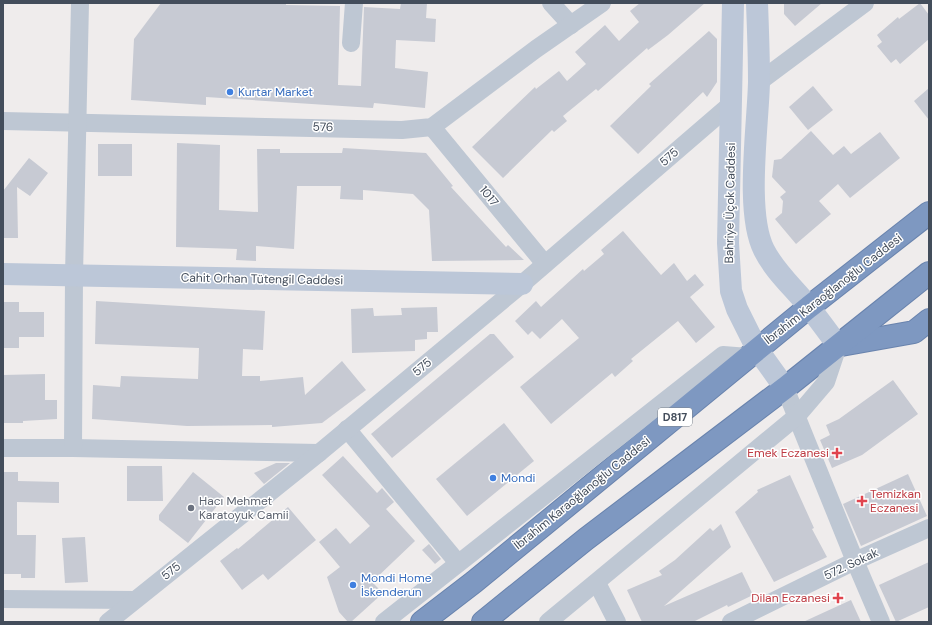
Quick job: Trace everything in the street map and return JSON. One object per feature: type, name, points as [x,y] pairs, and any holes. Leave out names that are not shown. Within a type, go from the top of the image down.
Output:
[{"type":"highway","name":"İbrahim Karaoğlanoğlu Caddesi","points":[[422,622],[474,582],[809,307],[929,213]]},
{"type":"highway","points":[[483,622],[586,539],[786,388],[929,273]]},
{"type":"highway","points":[[838,346],[914,332],[929,320]]},
{"type":"street","points":[[73,448],[76,123],[80,3]]},
{"type":"street","points":[[351,43],[354,3]]},
{"type":"street","points":[[551,3],[571,25]]},
{"type":"street","points":[[432,127],[536,49],[602,3]]},
{"type":"street","name":"Bahriye Üçok Caddesi","points":[[732,3],[729,274],[731,291],[752,353],[786,388]]},
{"type":"street","name":"Bahriye Üçok Caddesi","points":[[758,3],[759,82],[754,196],[755,219],[758,236],[764,250],[777,270],[809,307],[838,346]]},
{"type":"street","points":[[759,82],[865,3]]},
{"type":"street","name":"575","points":[[108,622],[130,610],[319,453],[522,284],[731,104]]},
{"type":"street","name":"576","points":[[3,120],[402,130],[432,127]]},
{"type":"street","name":"1017","points":[[432,127],[545,264]]},
{"type":"street","name":"Cahit Orhan Tütengil Caddesi","points":[[3,274],[522,284]]},
{"type":"street","points":[[548,622],[797,416],[826,382],[833,365],[838,346]]},
{"type":"street","points":[[384,622],[723,355],[752,353]]},
{"type":"street","points":[[786,388],[881,622]]},
{"type":"street","points":[[347,429],[458,563]]},
{"type":"street","points":[[3,448],[319,453]]},
{"type":"street","name":"572. Sokak","points":[[731,622],[855,561],[929,528]]},
{"type":"street","points":[[596,583],[617,622]]},
{"type":"street","points":[[3,599],[130,610]]},
{"type":"building","points":[[161,3],[286,3],[286,5],[340,6],[338,85],[361,86],[364,7],[400,9],[401,3],[427,3],[426,18],[436,19],[435,42],[396,40],[395,68],[428,72],[425,108],[374,103],[373,108],[206,97],[206,105],[131,100],[134,39]]},
{"type":"building","points":[[640,3],[705,3],[668,35],[648,50],[647,48],[598,91],[596,89],[563,116],[567,121],[554,132],[552,130],[503,178],[472,147],[535,87],[536,89],[559,71],[567,81],[586,64],[575,52],[605,25],[619,41],[639,22],[630,11]]},
{"type":"building","points":[[784,3],[822,3],[795,26],[784,14]]},
{"type":"building","points":[[920,3],[929,15],[929,39],[900,64],[896,59],[891,63],[877,46],[882,42],[877,35],[898,17],[899,19]]},
{"type":"building","points":[[709,31],[717,39],[717,82],[707,97],[703,92],[638,154],[610,126],[651,86],[649,84]]},
{"type":"building","points":[[813,86],[833,110],[808,130],[789,107]]},
{"type":"building","points":[[929,88],[929,120],[914,101]]},
{"type":"building","points":[[811,131],[833,155],[844,146],[851,154],[880,132],[900,158],[850,198],[838,184],[819,201],[831,214],[796,244],[775,219],[782,213],[783,201],[780,197],[786,192],[772,177],[774,160],[781,159]]},
{"type":"building","points":[[177,143],[220,145],[219,210],[258,212],[257,149],[280,149],[280,153],[342,153],[343,148],[426,153],[453,186],[451,187],[506,247],[508,245],[524,260],[432,261],[429,210],[413,194],[363,190],[363,200],[340,199],[341,186],[297,186],[294,249],[256,246],[256,261],[236,260],[237,249],[176,247]]},
{"type":"building","points":[[98,144],[132,144],[132,176],[98,176]]},
{"type":"building","points":[[29,158],[48,173],[30,196],[17,187],[18,238],[3,238],[3,191]]},
{"type":"building","points":[[623,231],[661,275],[674,263],[687,281],[695,274],[704,285],[690,297],[715,327],[696,343],[678,321],[631,359],[633,361],[615,377],[612,373],[551,424],[520,387],[579,338],[562,319],[540,339],[532,331],[528,335],[515,321],[536,301],[541,307],[583,269],[584,271],[604,254],[601,250]]},
{"type":"building","points":[[96,301],[265,311],[263,350],[243,349],[242,376],[260,376],[260,381],[303,377],[305,395],[342,361],[366,390],[322,423],[272,427],[272,425],[187,426],[92,419],[93,385],[120,387],[121,376],[198,379],[199,348],[95,344]]},
{"type":"building","points":[[3,302],[19,302],[19,312],[44,312],[44,337],[19,337],[19,348],[3,348]]},
{"type":"building","points":[[437,307],[438,332],[427,332],[427,339],[415,340],[415,351],[352,353],[351,309],[373,308],[374,316],[402,315],[401,308]]},
{"type":"building","points":[[490,334],[494,334],[514,357],[392,458],[371,434]]},
{"type":"building","points":[[45,374],[45,400],[57,400],[57,419],[23,421],[23,423],[3,423],[3,375]]},
{"type":"building","points":[[893,380],[918,414],[862,455],[832,468],[820,440],[830,435],[826,425],[839,419]]},
{"type":"building","points":[[504,423],[534,461],[467,516],[436,479]]},
{"type":"building","points":[[343,456],[377,493],[382,488],[394,502],[386,509],[415,541],[372,582],[383,593],[351,622],[348,622],[339,612],[327,577],[340,567],[319,542],[336,528],[350,544],[370,526],[322,475]]},
{"type":"building","points":[[276,463],[290,463],[264,484],[254,473]]},
{"type":"building","points":[[127,466],[162,466],[163,501],[127,501]]},
{"type":"building","points":[[3,472],[18,472],[18,481],[59,482],[59,503],[17,502],[17,535],[36,535],[35,578],[21,578],[21,574],[3,574]]},
{"type":"building","name":"Hacı Mehmet Karatoyuk Camii","points":[[193,472],[224,497],[188,543],[159,520],[159,515]]},
{"type":"building","points":[[908,474],[927,516],[861,546],[843,504]]},
{"type":"building","points":[[790,475],[814,528],[812,529],[827,557],[774,582],[735,512],[758,492],[757,490]]},
{"type":"building","points":[[288,507],[316,540],[268,580],[263,574],[242,590],[220,561],[237,548],[238,549]]},
{"type":"building","points":[[721,524],[731,547],[664,606],[742,572],[753,595],[728,607],[727,605],[693,622],[642,622],[627,590],[662,575],[659,571],[675,560],[710,528],[713,531]]},
{"type":"building","points":[[85,537],[88,582],[65,583],[62,538]]},
{"type":"building","points":[[429,544],[441,559],[435,564],[422,550]]},
{"type":"building","points":[[929,562],[929,607],[896,622],[879,585]]},
{"type":"building","points":[[851,600],[861,622],[803,622]]},
{"type":"place","name":"Kurtar Market","points":[[230,92]]},
{"type":"place","name":"Emek Eczanesi","points":[[837,453]]},
{"type":"place","name":"Mondi","points":[[493,478]]},
{"type":"place","name":"Temizkan Eczanesi","points":[[862,501]]},
{"type":"place","name":"Hacı Mehmet Karatoyuk Camii","points":[[191,508]]},
{"type":"place","name":"Mondi Home İskenderun","points":[[353,585]]},
{"type":"place","name":"Dilan Eczanesi","points":[[838,598]]}]
